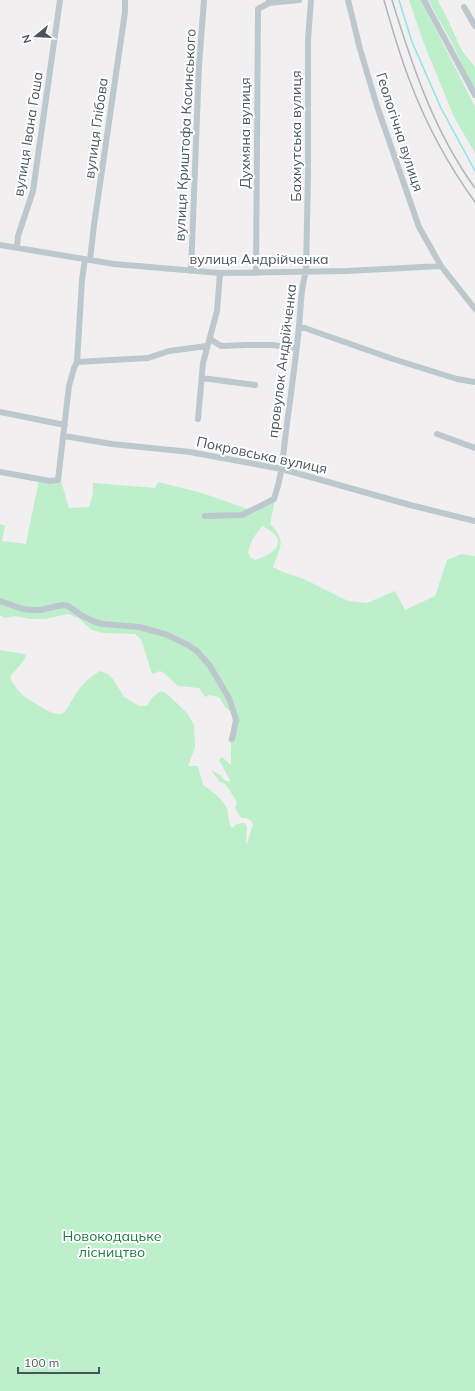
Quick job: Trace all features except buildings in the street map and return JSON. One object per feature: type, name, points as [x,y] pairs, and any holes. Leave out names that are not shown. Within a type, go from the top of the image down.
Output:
[{"type":"street","name":"вулиця Івана Гоша","points":[[17,247],[18,236],[33,191],[60,0]]},
{"type":"street","name":"вулиця Глібова","points":[[87,260],[94,226],[126,0]]},
{"type":"street","name":"вулиця Криштофа Косинського","points":[[191,271],[199,65],[204,0]]},
{"type":"street","points":[[269,1],[299,0]]},
{"type":"street","name":"Бахмутська вулиця","points":[[306,272],[308,40],[311,0]]},
{"type":"street","name":"Геологічна вулиця","points":[[348,0],[362,56],[397,165],[419,227],[441,266]]},
{"type":"street","points":[[424,0],[475,95]]},
{"type":"street","name":"Духмяна вулиця","points":[[256,273],[258,8],[269,1]]},
{"type":"street","points":[[464,8],[475,26]]},
{"type":"street","name":"вулиця Андрійченка","points":[[0,245],[114,264],[220,273],[408,269],[441,266]]},
{"type":"street","points":[[0,472],[50,481],[58,480],[69,386],[77,362],[82,280],[87,260]]},
{"type":"street","points":[[441,266],[475,309]]},
{"type":"street","name":"провулок Андрійченка","points":[[205,516],[242,515],[274,499],[280,483],[282,469],[299,326],[302,284],[306,272]]},
{"type":"street","points":[[198,419],[203,363],[217,311],[220,273]]},
{"type":"street","points":[[299,326],[393,359],[457,379],[475,382]]},
{"type":"street","points":[[210,339],[221,346],[246,344],[296,348]]},
{"type":"street","points":[[77,362],[148,358],[169,351],[207,346]]},
{"type":"street","points":[[202,378],[255,384]]},
{"type":"street","points":[[0,412],[65,425]]},
{"type":"street","points":[[437,434],[475,448]]},
{"type":"street","name":"Покровська вулиця","points":[[64,436],[112,444],[190,452],[282,469],[410,505],[475,521]]},
{"type":"street","points":[[0,601],[23,609],[32,610],[40,610],[64,605],[95,622],[139,627],[165,634],[186,644],[197,651],[210,666],[230,700],[236,720],[232,739]]},
{"type":"green space","points":[[409,0],[421,0],[475,107],[475,153],[454,117],[423,41]]},
{"type":"green space","points":[[428,0],[439,0],[438,1],[462,51],[475,67],[475,91],[449,37]]},
{"type":"green space","name":"Новокодацьке лісництво","points":[[39,480],[51,483],[61,481],[69,508],[89,507],[93,494],[93,483],[155,488],[158,482],[202,493],[250,510],[275,500],[270,524],[279,535],[280,549],[273,567],[304,579],[348,601],[367,603],[395,591],[405,610],[435,596],[447,560],[461,554],[475,556],[475,1391],[0,1391],[0,650],[26,655],[23,662],[10,678],[16,688],[25,697],[55,714],[61,714],[64,712],[83,684],[100,671],[108,674],[113,679],[124,697],[139,706],[147,706],[153,697],[162,691],[168,695],[187,713],[194,725],[195,747],[188,766],[198,766],[203,785],[215,794],[225,805],[232,828],[237,824],[244,823],[247,827],[247,844],[253,824],[248,819],[241,818],[235,808],[237,802],[226,785],[219,781],[211,770],[229,782],[230,780],[219,760],[222,757],[231,765],[231,744],[228,740],[231,736],[235,720],[233,713],[225,707],[219,697],[210,695],[205,697],[199,688],[178,686],[160,671],[152,674],[141,639],[135,634],[103,633],[92,630],[78,618],[68,614],[45,619],[30,619],[15,616],[5,618],[0,615],[0,524],[5,526],[2,541],[26,544]],"holes":[[[262,526],[276,536],[278,541],[277,546],[269,554],[263,557],[255,560],[251,558],[248,553],[251,542],[257,532]]]},
{"type":"waterway","points":[[399,0],[412,42],[441,108],[475,171]]},
{"type":"railway","points":[[384,0],[396,42],[417,100],[431,130],[448,160],[475,202]]},
{"type":"railway","points":[[392,0],[416,73],[436,121],[460,167],[475,188]]}]
